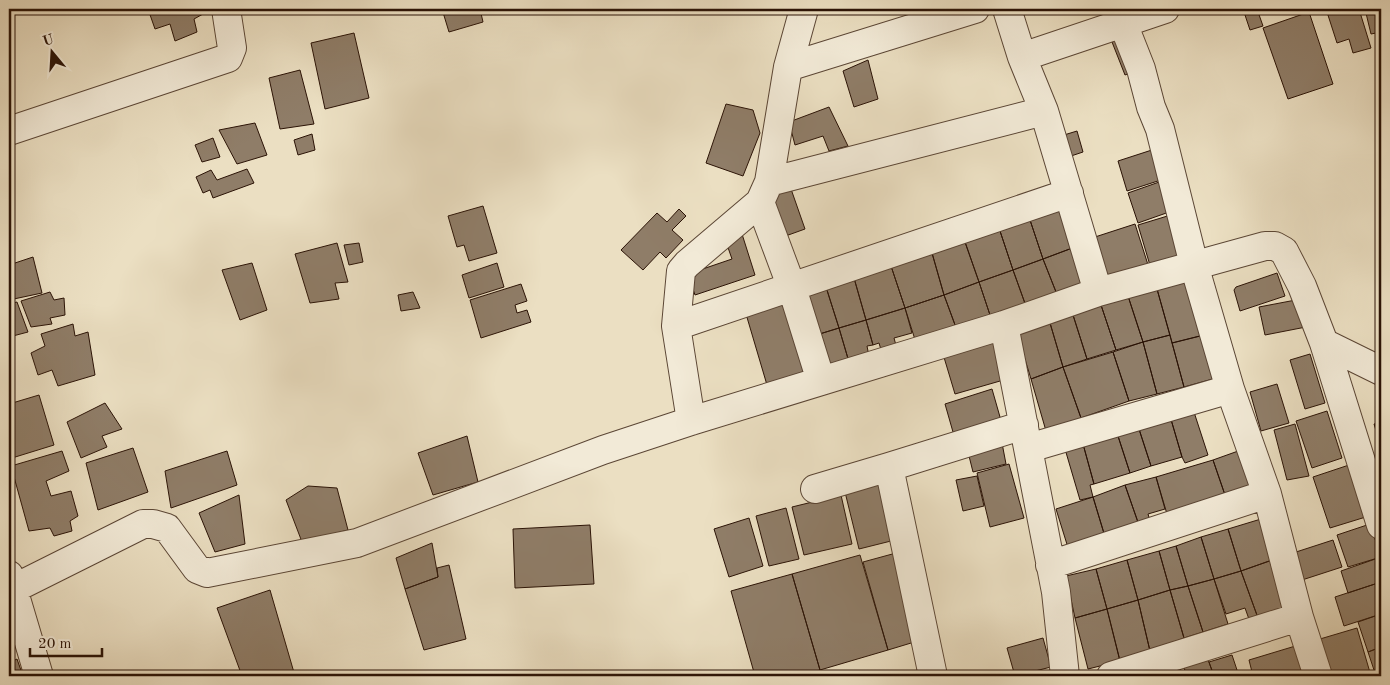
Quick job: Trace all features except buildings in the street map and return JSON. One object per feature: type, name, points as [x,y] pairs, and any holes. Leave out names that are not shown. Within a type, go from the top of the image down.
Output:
[{"type":"street","points":[[804,9],[788,66],[764,192],[822,381]]},
{"type":"street","points":[[788,66],[975,9]]},
{"type":"street","points":[[1007,9],[1022,57],[1044,111],[1098,292]]},
{"type":"street","points":[[1022,57],[1118,16],[1165,9]]},
{"type":"street","points":[[9,131],[228,58],[232,48],[233,10]]},
{"type":"street","points":[[1118,16],[1141,69],[1151,108],[1160,129],[1194,265],[1230,389],[1267,494],[1299,617],[1318,676]]},
{"type":"street","points":[[692,421],[676,326],[682,269],[764,192],[1044,111]]},
{"type":"street","points":[[676,326],[1070,193]]},
{"type":"street","points":[[39,676],[10,585],[144,524],[153,524],[167,528],[197,569],[208,573],[357,543],[603,450],[1004,325],[1098,292],[1265,246],[1275,246],[1284,251],[1302,286],[1372,469],[1381,525]]},
{"type":"street","points":[[1004,325],[1056,592],[1065,676]]},
{"type":"street","points":[[1324,343],[1381,371]]},
{"type":"street","points":[[815,489],[889,467],[1230,389]]},
{"type":"street","points":[[889,467],[933,676]]},
{"type":"street","points":[[1050,564],[1267,494]]},
{"type":"street","points":[[1110,676],[1299,617]]}]
